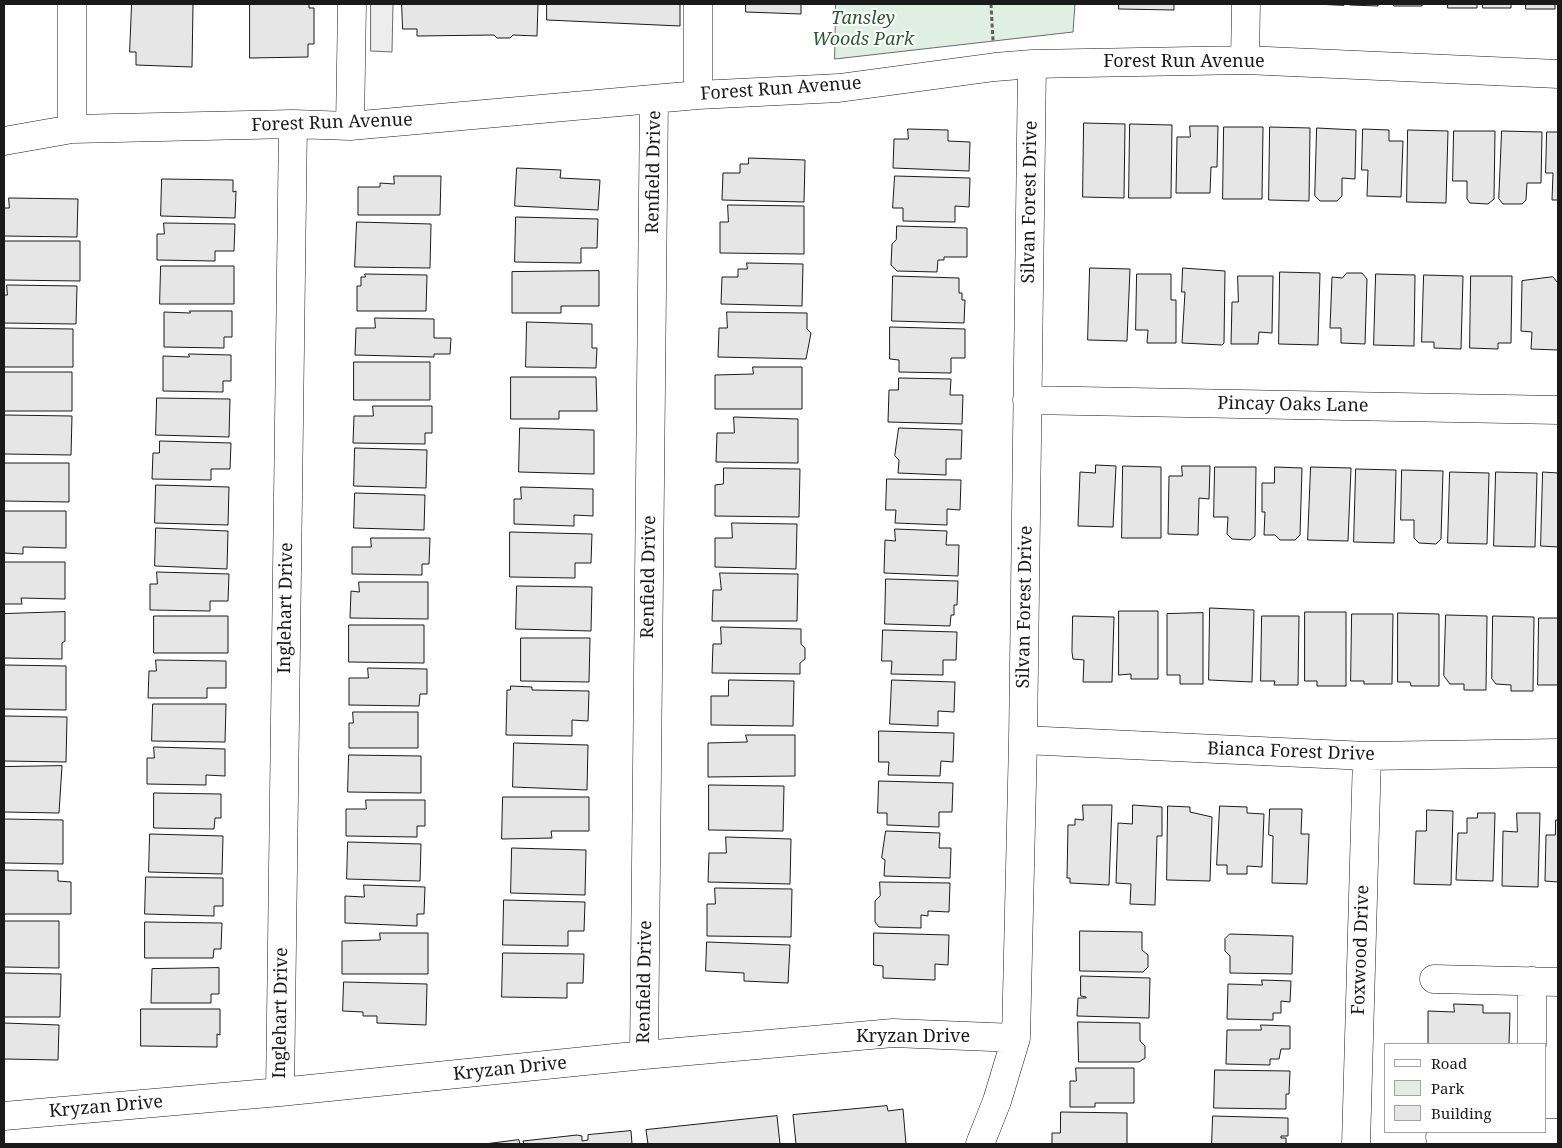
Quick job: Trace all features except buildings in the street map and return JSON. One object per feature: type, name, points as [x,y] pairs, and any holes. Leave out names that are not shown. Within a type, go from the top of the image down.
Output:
[{"type":"street","points":[[72,4],[72,129]]},
{"type":"street","points":[[350,126],[352,4]]},
{"type":"street","points":[[698,4],[698,95]]},
{"type":"street","points":[[1245,60],[1246,4]]},
{"type":"street","name":"Forest Run Avenue","points":[[4,141],[72,129],[293,124],[350,126],[698,95],[839,88],[994,67],[1032,64],[1245,60],[1558,74]]},
{"type":"street","name":"Silvan Forest Drive","points":[[980,1144],[997,1101],[1016,1038],[1023,740],[1032,64]]},
{"type":"street","name":"Renfield Drive","points":[[644,1055],[654,100]]},
{"type":"street","name":"Inglehart Drive","points":[[280,1092],[293,124]]},
{"type":"street","name":"Pincay Oaks Lane","points":[[1027,400],[1558,410]]},
{"type":"street","name":"Bianca Forest Drive","points":[[1023,740],[1367,756],[1558,753]]},
{"type":"street","name":"Foxwood Drive","points":[[1356,1144],[1367,756]]},
{"type":"street","points":[[1434,979],[1545,981],[1532,1043]]},
{"type":"street","name":"Kryzan Drive","points":[[4,1116],[280,1092],[644,1055],[893,1033],[1016,1038]]},
{"type":"street","points":[[1440,1137],[1513,1133]]},
{"type":"path","points":[[991,4],[992,9]]},
{"type":"green space","name":"Tansley Woods Park","points":[[836,4],[1075,4],[1073,32],[835,59]]},
{"type":"shaded area","points":[[371,4],[393,4],[392,52],[371,51]]}]
